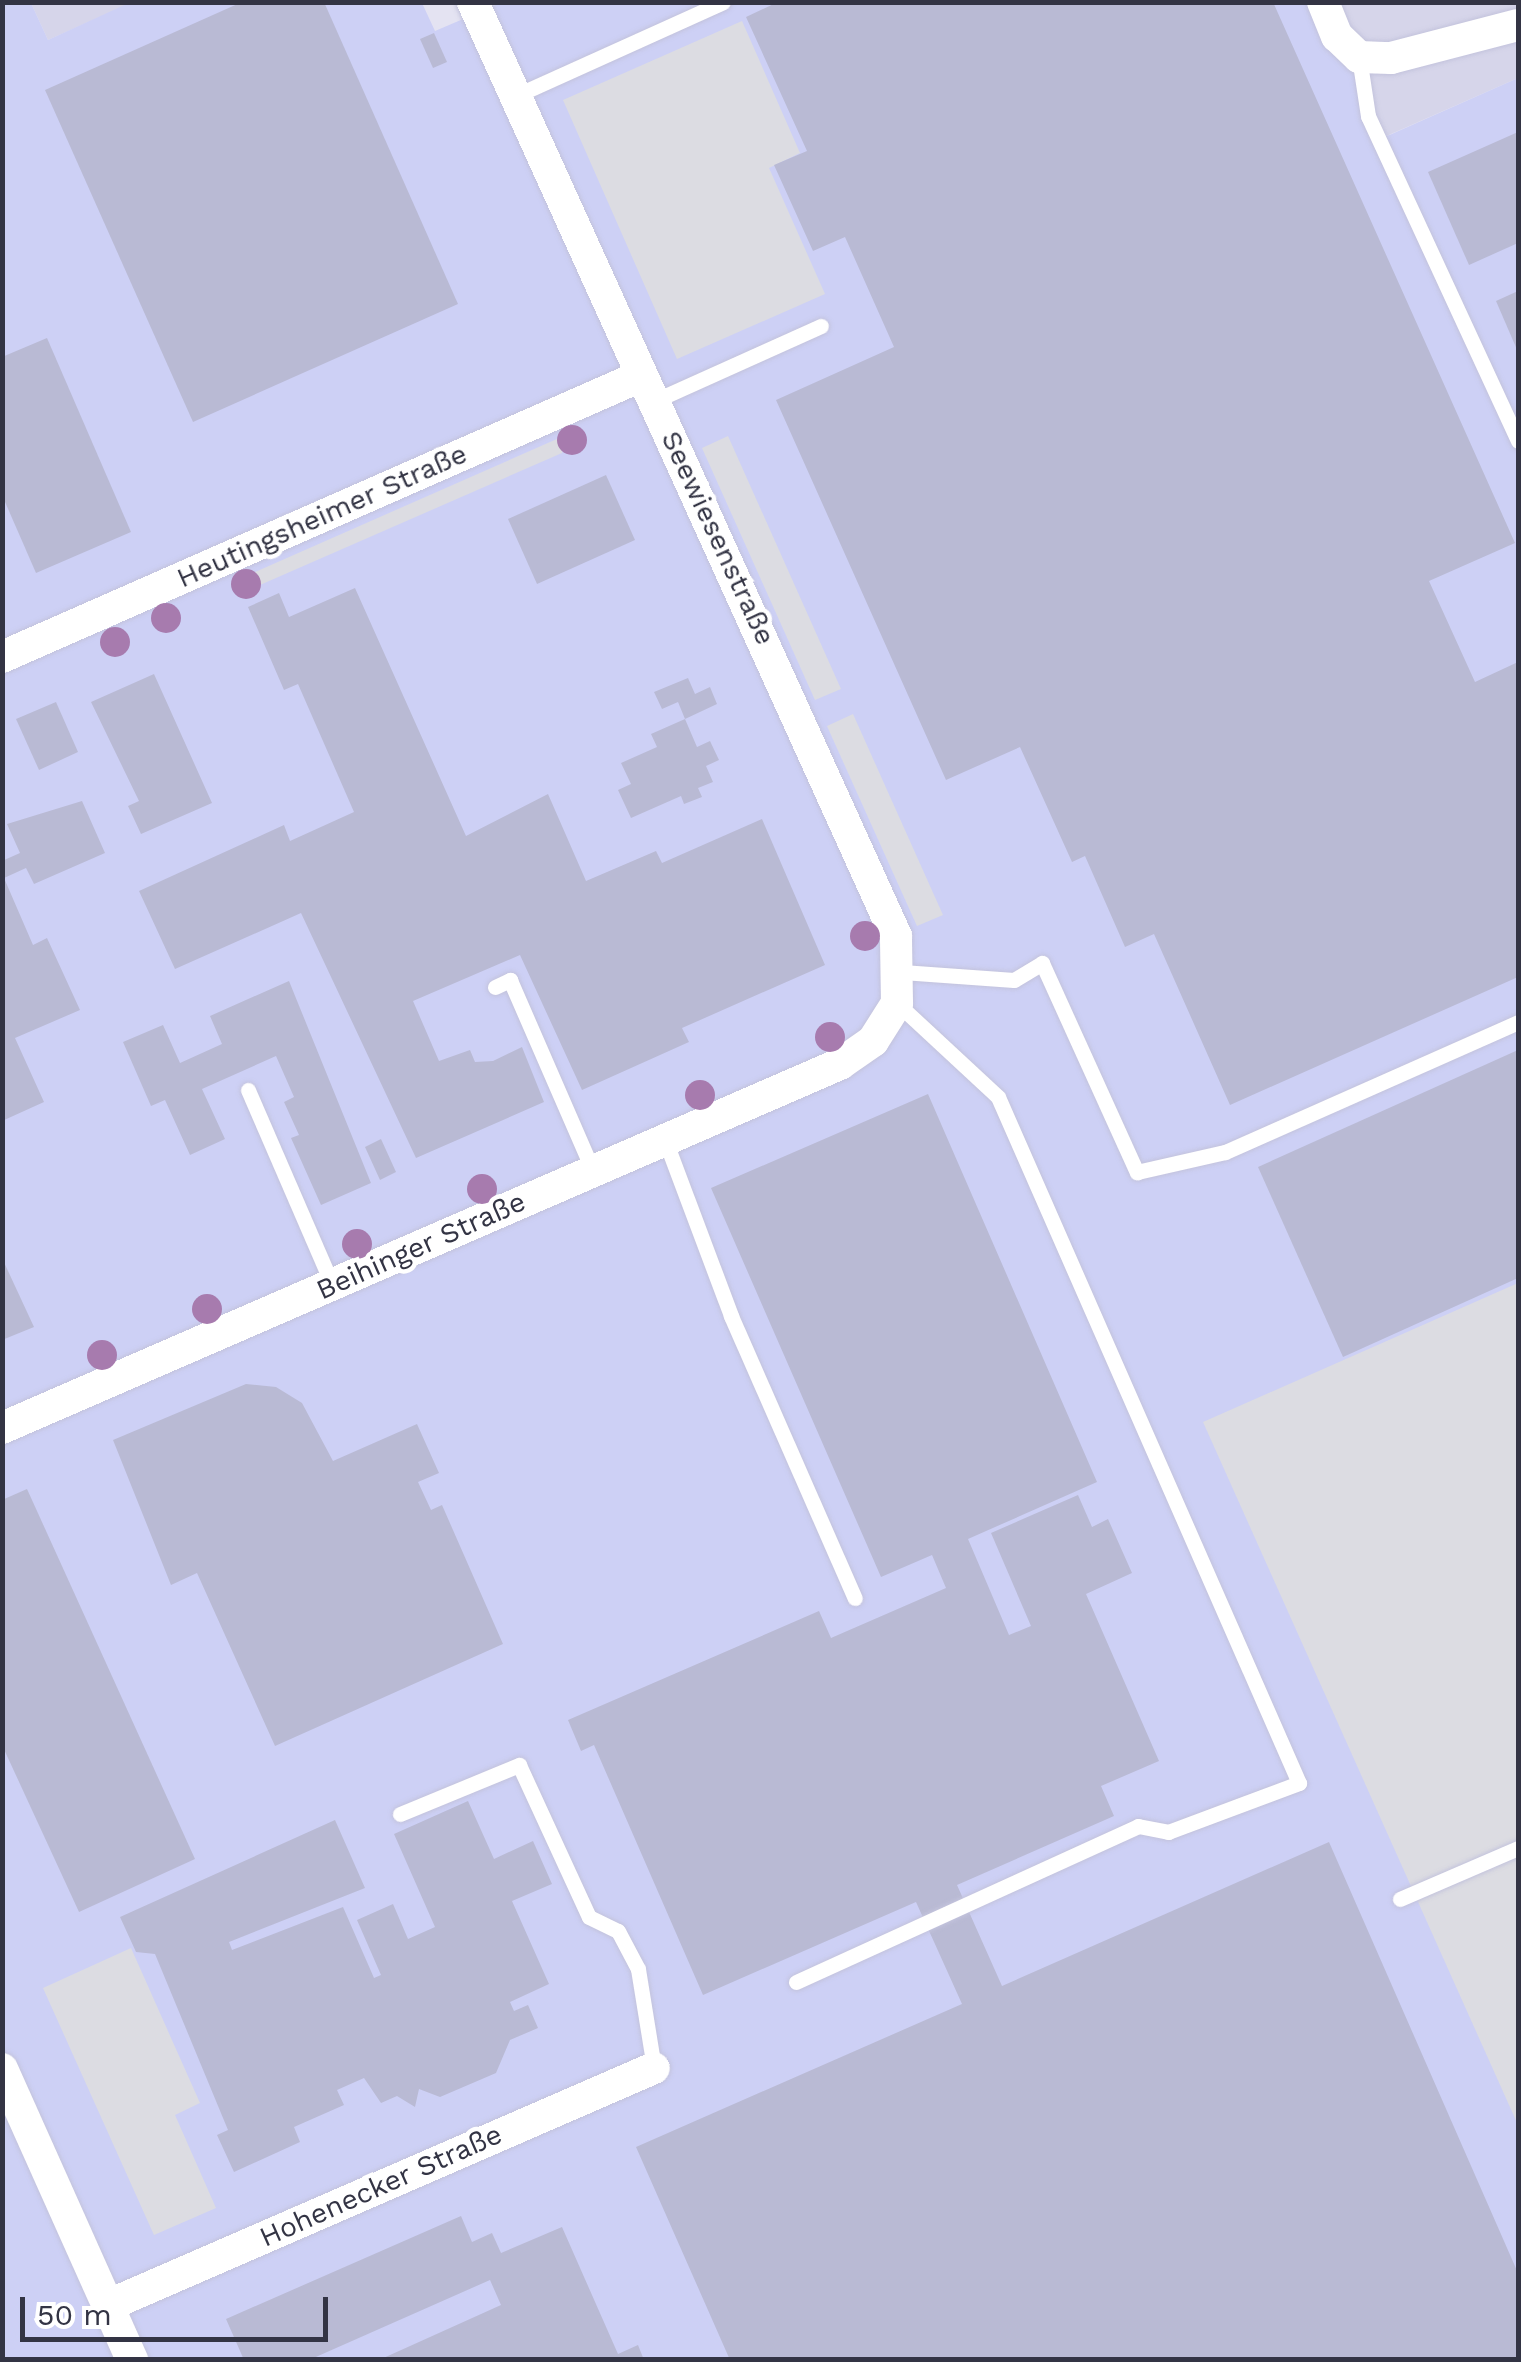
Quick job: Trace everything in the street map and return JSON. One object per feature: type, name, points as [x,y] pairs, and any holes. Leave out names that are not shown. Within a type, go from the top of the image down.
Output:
[{"type":"street","name":"Seewiesenstraße","points":[[473,2],[896,936],[899,988]]},
{"type":"street","points":[[1323,2],[1338,36],[1359,57],[1391,58],[1518,26]]},
{"type":"street","name":"Heutingsheimer Straße","points":[[2,657],[648,388]]},
{"type":"street","name":"Beihinger Straße","points":[[2,1428],[840,1064],[874,1040],[899,988]]},
{"type":"street","name":"Hohenecker Straße","points":[[109,2305],[654,2068]]},
{"type":"street","points":[[2,2069],[132,2360]]},
{"type":"lane","points":[[515,96],[723,2]]},
{"type":"lane","points":[[1359,57],[1368,116],[1518,441]]},
{"type":"lane","points":[[648,388],[821,326]]},
{"type":"lane","points":[[899,988],[1014,980],[1042,962],[1136,1172],[1224,1152],[1518,1022]]},
{"type":"lane","points":[[495,987],[510,980],[593,1171]]},
{"type":"lane","points":[[796,1982],[1138,1826],[1168,1832],[1299,1783],[998,1098],[899,988]]},
{"type":"lane","points":[[248,1090],[332,1284]]},
{"type":"lane","points":[[665,1140],[732,1316],[855,1598]]},
{"type":"lane","points":[[400,1814],[518,1766],[589,1917],[618,1931],[638,1968],[654,2068]]},
{"type":"lane","points":[[1400,1899],[1518,1848]]},
{"type":"shaded area","points":[[131,2],[422,3],[435,31],[503,2],[1319,3],[1385,137],[1518,78],[1518,2359],[3,2359],[3,3],[31,3],[48,40]]},
{"type":"shaded area","points":[[31,3],[131,3],[48,40]]},
{"type":"shaded area","points":[[1319,3],[1518,3],[1518,78],[1384,137]]},
{"type":"shaded area","points":[[742,21],[800,153],[769,168],[825,294],[677,359],[563,100]]},
{"type":"shaded area","points":[[566,435],[562,453],[260,585],[246,576]]},
{"type":"shaded area","points":[[728,436],[841,689],[815,700],[702,448]]},
{"type":"shaded area","points":[[853,714],[943,915],[917,926],[827,726]]},
{"type":"shaded area","points":[[1518,1283],[1518,2125],[1203,1422]]},
{"type":"shaded area","points":[[131,1948],[200,2103],[175,2115],[216,2208],[154,2235],[43,1988]]},
{"type":"building","points":[[242,2],[324,2],[458,304],[193,422],[45,90]]},
{"type":"building","points":[[778,2],[1273,2],[1515,543],[1429,581],[1475,682],[1518,662],[1518,977],[1230,1105],[1154,934],[1125,947],[1085,856],[1072,862],[1020,747],[946,780],[776,400],[894,347],[845,237],[813,251],[774,165],[807,151],[746,17]]},
{"type":"building","points":[[434,33],[447,62],[433,68],[420,39]]},
{"type":"building","points":[[1518,132],[1518,243],[1469,265],[1428,172]]},
{"type":"building","points":[[1518,291],[1518,352],[1496,301]]},
{"type":"building","points":[[47,338],[131,532],[36,573],[2,495],[2,357]]},
{"type":"building","points":[[606,475],[635,540],[537,584],[508,519]]},
{"type":"building","points":[[355,588],[466,836],[548,794],[586,881],[656,851],[662,863],[762,819],[825,965],[682,1028],[689,1042],[582,1090],[520,955],[413,1001],[439,1061],[470,1050],[475,1062],[493,1061],[522,1047],[544,1102],[416,1158],[301,913],[175,969],[139,891],[284,825],[290,841],[354,812],[298,684],[284,690],[248,607],[279,593],[289,617]]},
{"type":"building","points":[[154,674],[212,803],[141,834],[128,806],[139,801],[91,702]]},
{"type":"building","points":[[688,678],[695,694],[710,687],[717,704],[685,719],[678,702],[662,709],[654,692]]},
{"type":"building","points":[[56,702],[78,752],[39,770],[16,719]]},
{"type":"building","points":[[685,719],[697,747],[710,741],[719,760],[706,766],[713,782],[698,788],[702,797],[684,804],[681,796],[631,818],[618,790],[631,784],[621,763],[657,747],[651,734]]},
{"type":"building","points":[[82,801],[105,853],[34,884],[26,868],[4,878],[33,945],[47,938],[80,1010],[15,1038],[44,1102],[2,1121],[2,861],[20,853],[7,824]]},
{"type":"building","points":[[289,981],[371,1183],[321,1205],[291,1138],[299,1135],[284,1102],[294,1097],[276,1056],[202,1089],[225,1139],[190,1155],[165,1100],[151,1106],[123,1042],[163,1025],[180,1063],[222,1044],[210,1016]]},
{"type":"building","points":[[1518,1050],[1518,1278],[1343,1357],[1258,1167]]},
{"type":"building","points":[[928,1094],[1097,1482],[968,1539],[1009,1635],[1031,1626],[991,1533],[1078,1495],[1092,1527],[1108,1519],[1132,1573],[1086,1594],[1159,1761],[1101,1786],[1114,1816],[957,1885],[1002,1986],[1329,1842],[1518,2273],[1518,2360],[730,2360],[636,2147],[962,2004],[916,1902],[703,1995],[594,1745],[581,1751],[568,1720],[819,1611],[831,1638],[946,1588],[932,1555],[881,1577],[711,1188]]},
{"type":"building","points":[[381,1139],[396,1172],[380,1180],[365,1147]]},
{"type":"building","points":[[2,1258],[34,1327],[2,1340]]},
{"type":"building","points":[[246,1384],[276,1387],[302,1403],[333,1461],[417,1424],[439,1473],[418,1482],[431,1510],[442,1505],[503,1644],[275,1746],[197,1573],[171,1585],[113,1440]]},
{"type":"building","points":[[27,1489],[195,1859],[79,1912],[2,1745],[2,1500]]},
{"type":"building","points":[[468,1801],[494,1859],[533,1841],[552,1884],[512,1901],[549,1984],[510,2002],[514,2011],[528,2005],[538,2028],[510,2040],[496,2073],[440,2097],[419,2089],[415,2107],[397,2096],[381,2103],[364,2078],[337,2090],[344,2105],[294,2127],[300,2142],[234,2172],[217,2135],[228,2130],[155,1954],[136,1952],[120,1917],[335,1820],[365,1888],[229,1942],[232,1950],[343,1907],[374,1978],[381,1975],[357,1920],[393,1904],[408,1939],[435,1927],[394,1834]]},
{"type":"building","points":[[461,2216],[472,2242],[492,2233],[501,2253],[562,2227],[618,2354],[638,2345],[644,2360],[379,2360],[501,2305],[490,2280],[309,2360],[244,2360],[226,2319]]}]
